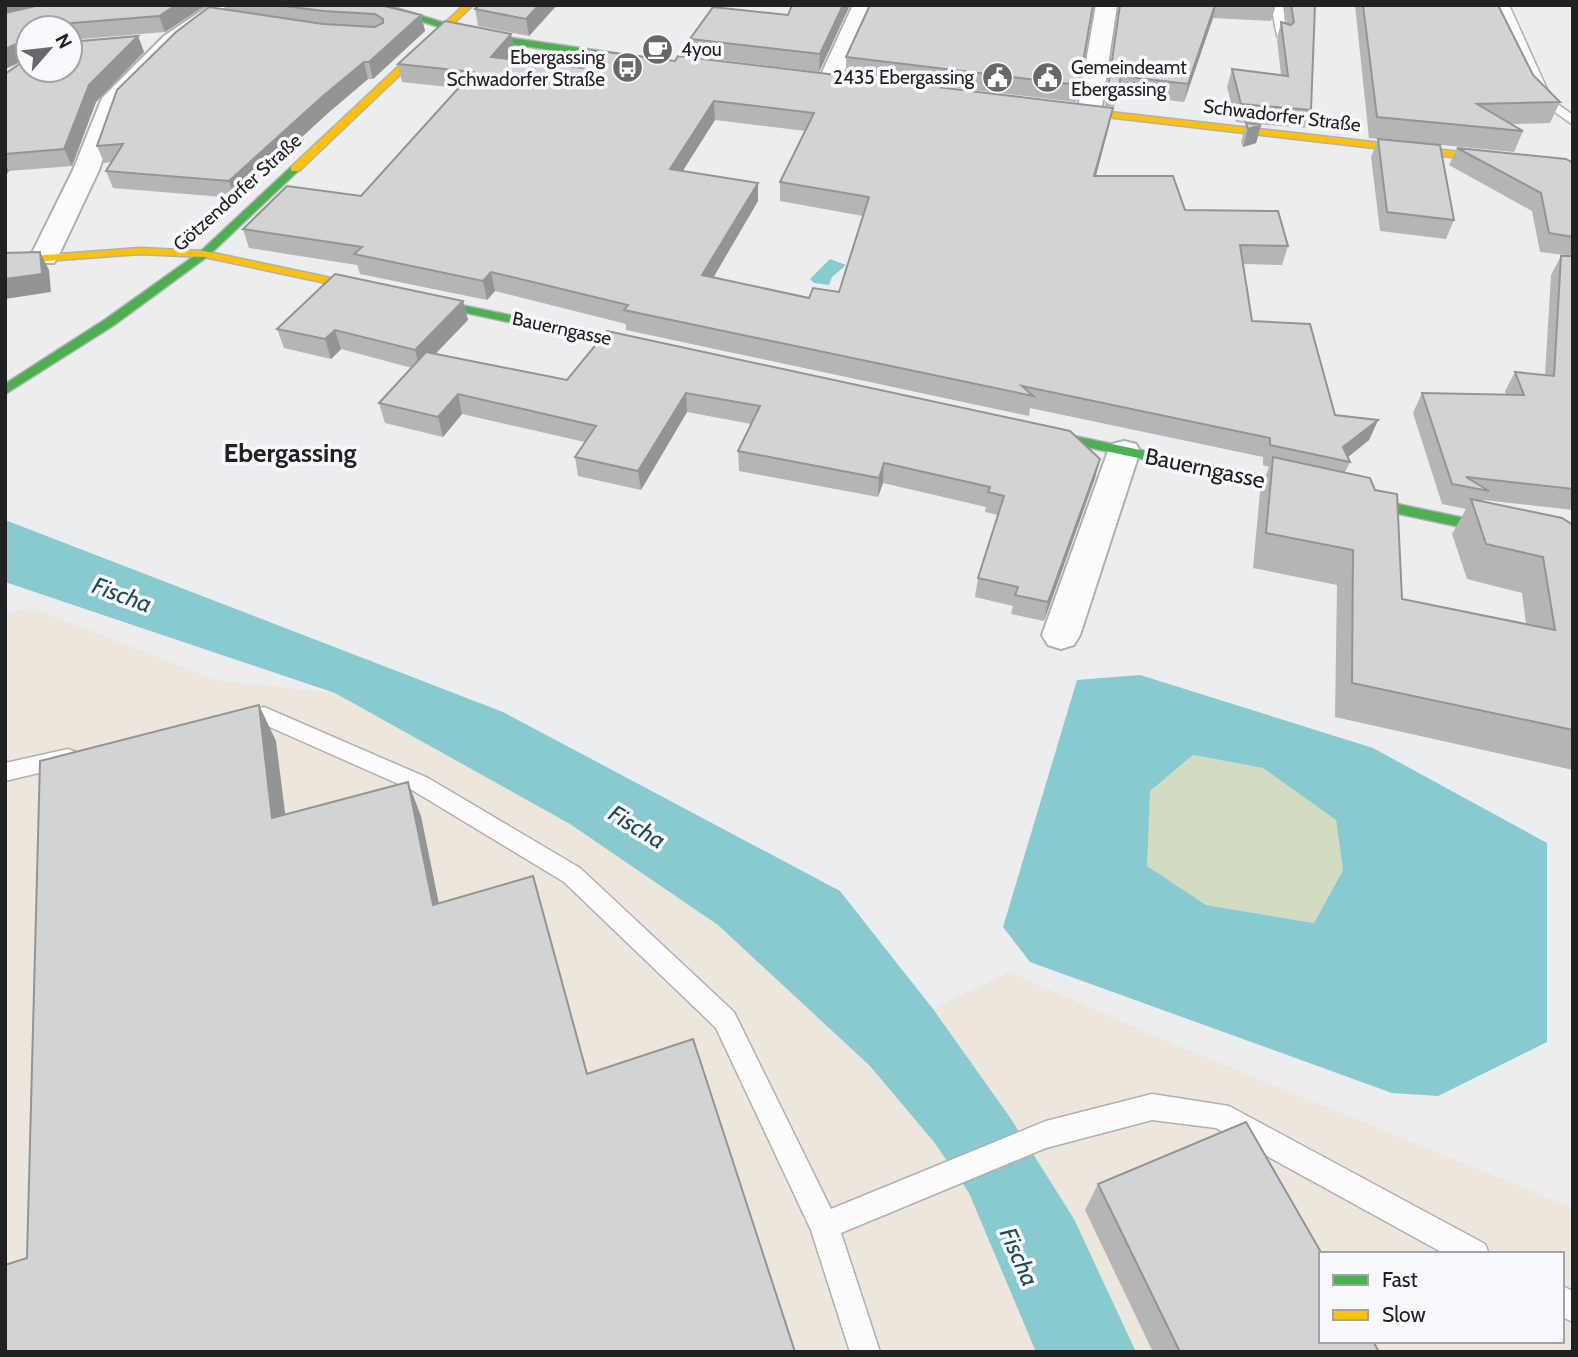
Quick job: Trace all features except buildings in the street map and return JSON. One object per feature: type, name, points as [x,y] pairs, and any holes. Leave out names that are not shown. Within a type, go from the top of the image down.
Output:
[{"type":"main road","points":[[376,5],[445,28],[542,48],[670,64]]},
{"type":"main road","name":"Götzendorfer Straße","points":[[5,390],[204,254],[469,5]]},
{"type":"main road","name":"Schwadorfer Straße","points":[[1047,108],[1573,168]]},
{"type":"main road","name":"Bauerngasse","points":[[5,261],[140,251],[204,254],[667,351]]},
{"type":"main road","name":"Bauerngasse","points":[[1017,428],[1573,547]]},
{"type":"street","points":[[829,83],[864,5]]},
{"type":"street","points":[[1088,113],[1107,5]]},
{"type":"street","points":[[44,257],[86,170],[110,103],[172,41],[221,14]]},
{"type":"street","points":[[132,44],[172,41]]},
{"type":"street","name":"Bauerngasse","points":[[1061,635],[1125,451]]},
{"type":"lane","points":[[1277,5],[1283,36]]},
{"type":"lane","points":[[1503,5],[1547,102],[1573,121]]},
{"type":"lane","points":[[209,727],[264,715],[420,784],[572,876],[725,1020],[824,1226],[865,1352]]},
{"type":"lane","points":[[5,772],[87,754]]},
{"type":"lane","points":[[824,1226],[903,1191],[1046,1135],[1152,1107],[1219,1115],[1471,1252]]},
{"type":"shaded area","points":[[33,608],[215,680],[335,693],[570,824],[718,925],[870,1066],[934,1142],[1009,1116],[933,1009],[1009,972],[1178,1046],[1573,1208],[1573,1352],[5,1352],[5,613]]},
{"type":"green space","points":[[1193,755],[1263,768],[1336,820],[1343,870],[1314,923],[1206,905],[1146,866],[1150,790]]},
{"type":"water","points":[[830,259],[846,265],[832,277],[829,285],[814,283],[810,279]]},
{"type":"water","name":"Fischa","points":[[5,520],[503,712],[840,891],[933,1009],[1009,1116],[1074,1219],[1136,1352],[1036,1352],[969,1193],[934,1142],[870,1066],[718,925],[570,824],[335,693],[5,582]]},
{"type":"water","points":[[1140,675],[1373,748],[1547,843],[1547,1042],[1438,1096],[1392,1093],[1030,962],[1003,927],[1077,680]],"holes":[[[1193,755],[1263,768],[1336,820],[1343,870],[1314,923],[1206,905],[1147,866],[1150,791]]]},
{"type":"traffic: fast","points":[[376,5],[476,36],[648,61]]},
{"type":"traffic: fast","points":[[5,390],[110,322],[204,254],[295,169]]},
{"type":"traffic: fast","points":[[345,284],[654,349]]},
{"type":"traffic: fast","points":[[1031,431],[1573,546]]},
{"type":"traffic: slow","points":[[295,169],[469,5]]},
{"type":"traffic: slow","points":[[1058,109],[1573,168]]},
{"type":"traffic: slow","points":[[5,261],[140,251],[204,254],[345,284]]},
{"type":"place","name":"4you","points":[[658,49]]},
{"type":"place","name":"Ebergassing Schwadorfer Straße","points":[[628,68]]},
{"type":"place","name":"2435 Ebergassing","points":[[997,77]]},
{"type":"place","name":"Gemeindeamt Ebergassing","points":[[1048,78]]},
{"type":"district","name":"Ebergassing","points":[[290,453]]}]
